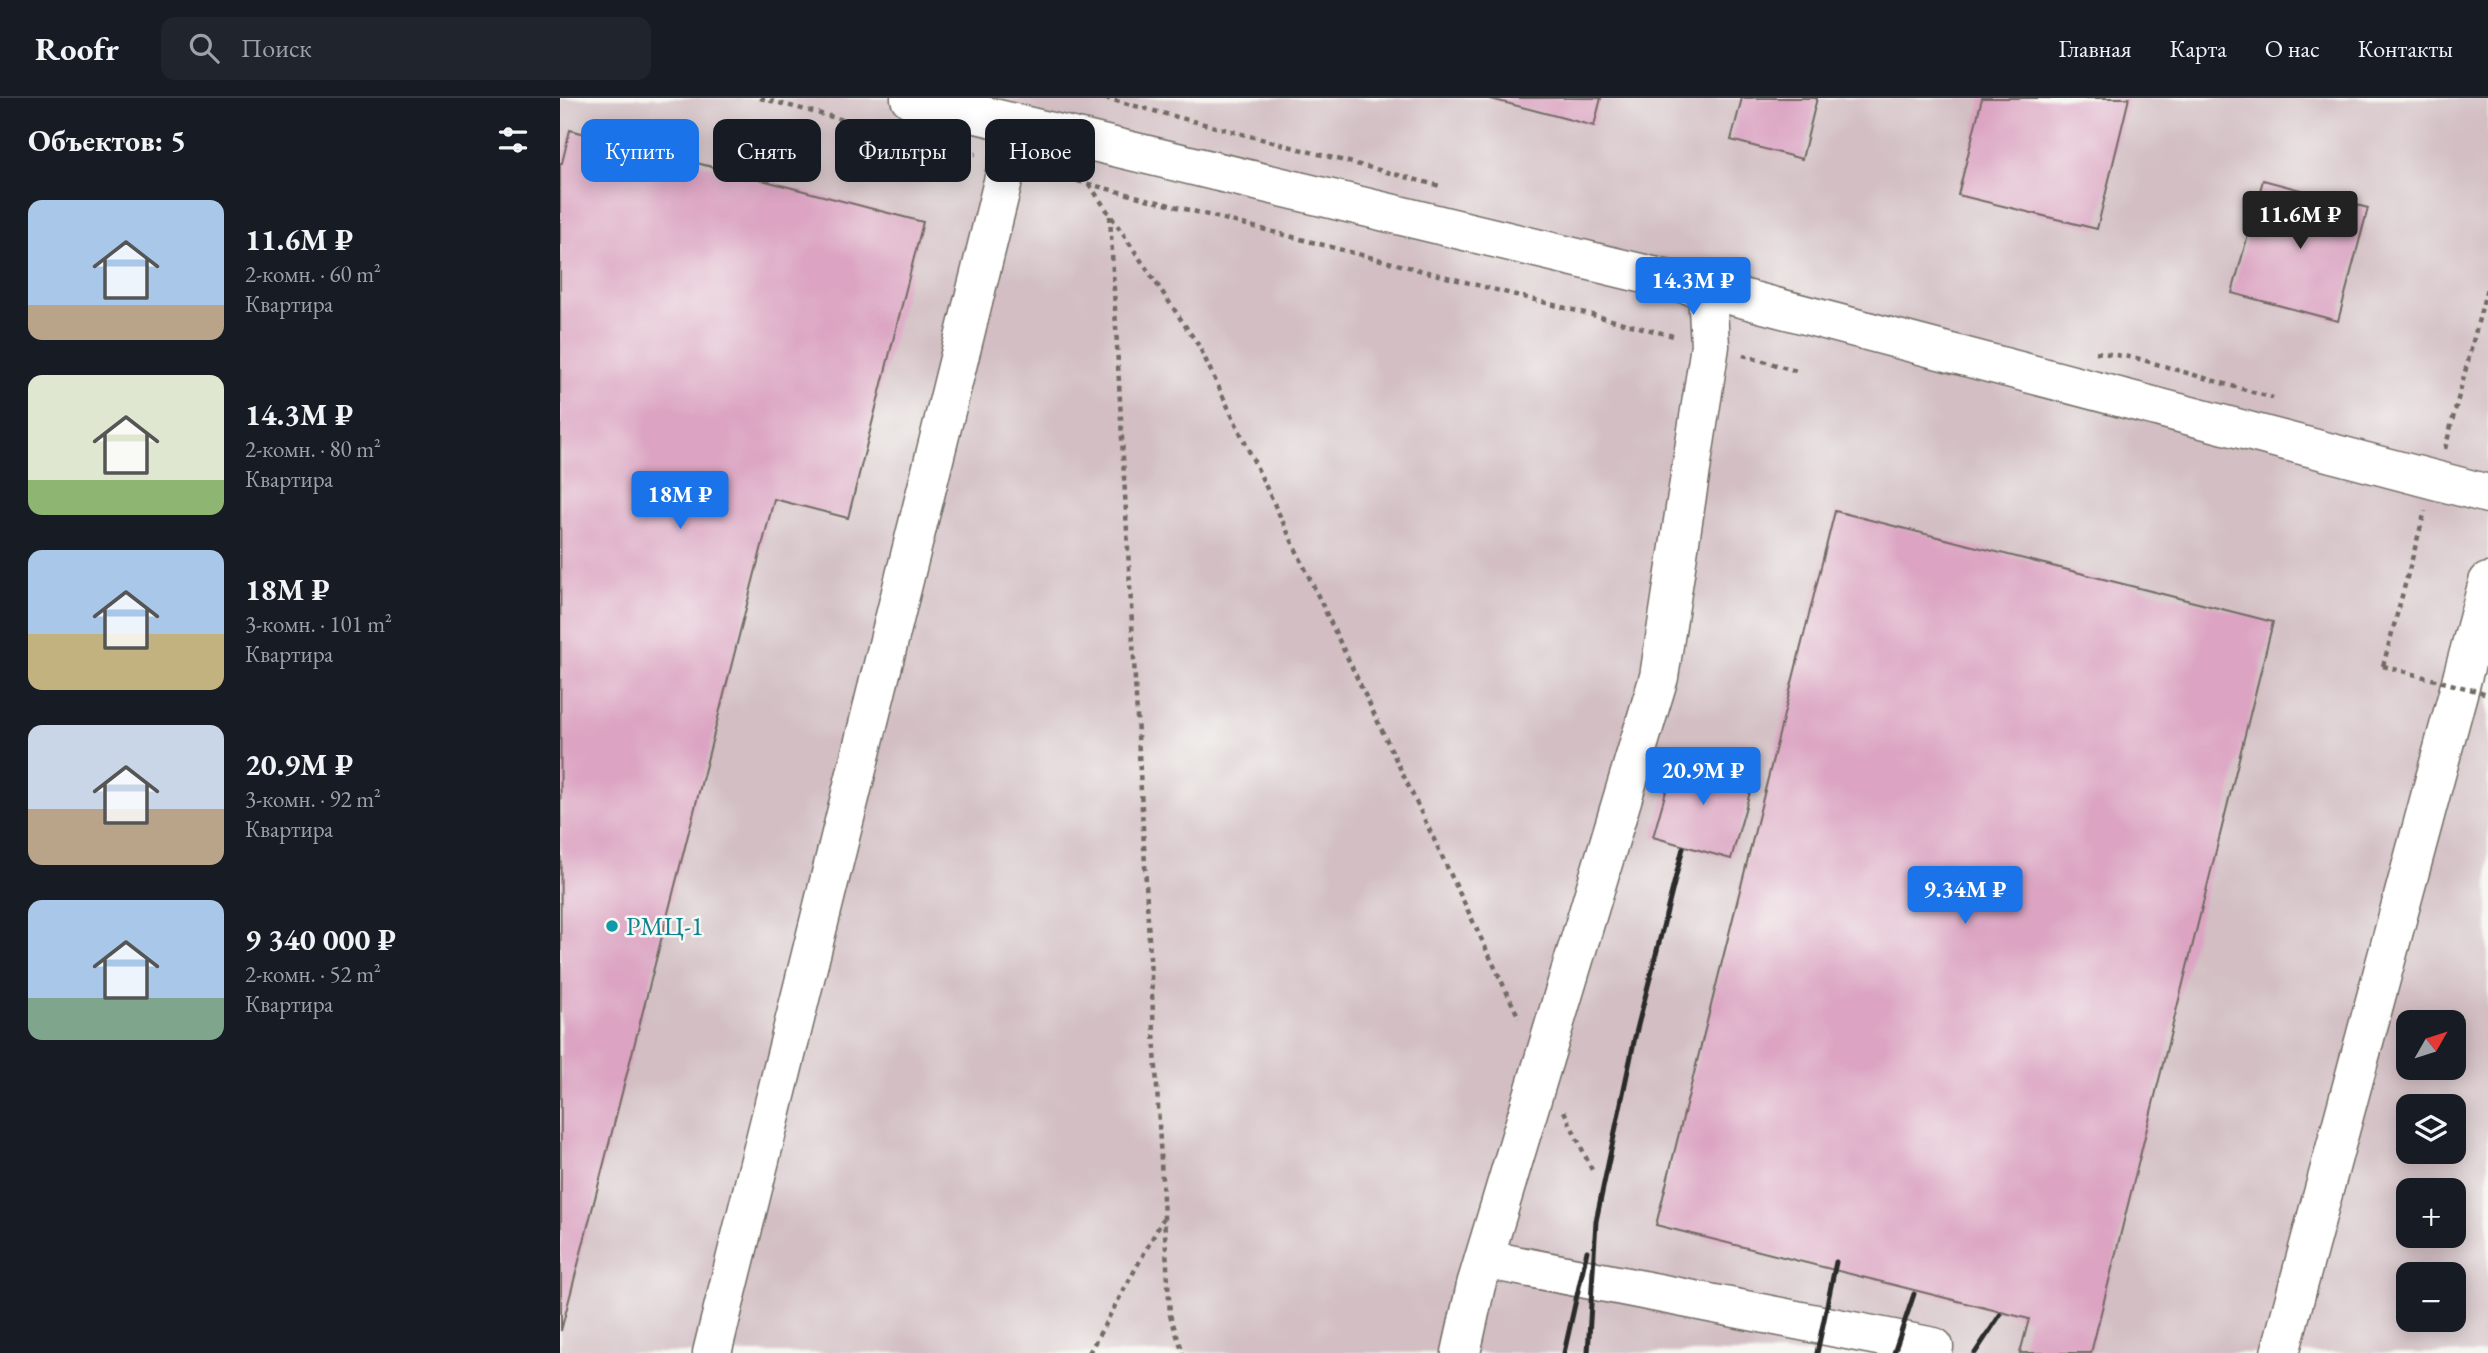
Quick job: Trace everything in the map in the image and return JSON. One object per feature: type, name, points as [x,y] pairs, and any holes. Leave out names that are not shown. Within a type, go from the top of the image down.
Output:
[{"type":"street","points":[[910,98],[993,119]]},
{"type":"street","points":[[1095,144],[1707,289],[2488,494]]},
{"type":"street","points":[[712,1353],[1003,182]]},
{"type":"street","points":[[1461,1353],[1484,1259],[1659,677],[1710,346],[1707,289]]},
{"type":"street","points":[[2280,1353],[2488,583]]},
{"type":"street","points":[[1484,1259],[1934,1347]]},
{"type":"path","points":[[760,98],[842,119]]},
{"type":"path","points":[[1082,182],[1710,346],[1800,372]]},
{"type":"path","points":[[1089,184],[1199,346],[1592,1170]]},
{"type":"path","points":[[1110,216],[1170,1315],[1183,1353]]},
{"type":"path","points":[[2383,666],[2488,694]]},
{"type":"path","points":[[1089,1353],[1164,1217]]},
{"type":"shaded area","points":[[560,98],[2488,98],[2488,1353],[560,1353]]},
{"type":"building","points":[[1487,98],[1601,98],[1594,126]]},
{"type":"building","points":[[1742,98],[1817,98],[1802,159],[1731,140]]},
{"type":"building","points":[[1982,98],[2129,98],[2097,229],[1958,195]]},
{"type":"building","name":"РМЦ-1","points":[[570,130],[581,133],[581,182],[699,182],[699,164],[713,167],[713,182],[770,182],[923,222],[848,518],[774,499],[561,1331],[560,163]]},
{"type":"building","points":[[2263,180],[2368,208],[2338,321],[2232,293]]},
{"type":"building","points":[[1835,511],[2273,622],[2091,1353],[2020,1353],[2029,1319],[1656,1225]]},
{"type":"building","points":[[1676,756],[1754,778],[1731,859],[1653,837]]},
{"type":"railway","points":[[1588,1353],[1596,1221],[1635,1037],[1683,848]]},
{"type":"railway","points":[[1564,1353],[1587,1251]]},
{"type":"railway","points":[[1817,1353],[1836,1262]]},
{"type":"railway","points":[[1894,1353],[1914,1294]]},
{"type":"railway","points":[[1975,1353],[2000,1315]]},
{"type":"place","name":"РМЦ-1","points":[[612,926]]}]
